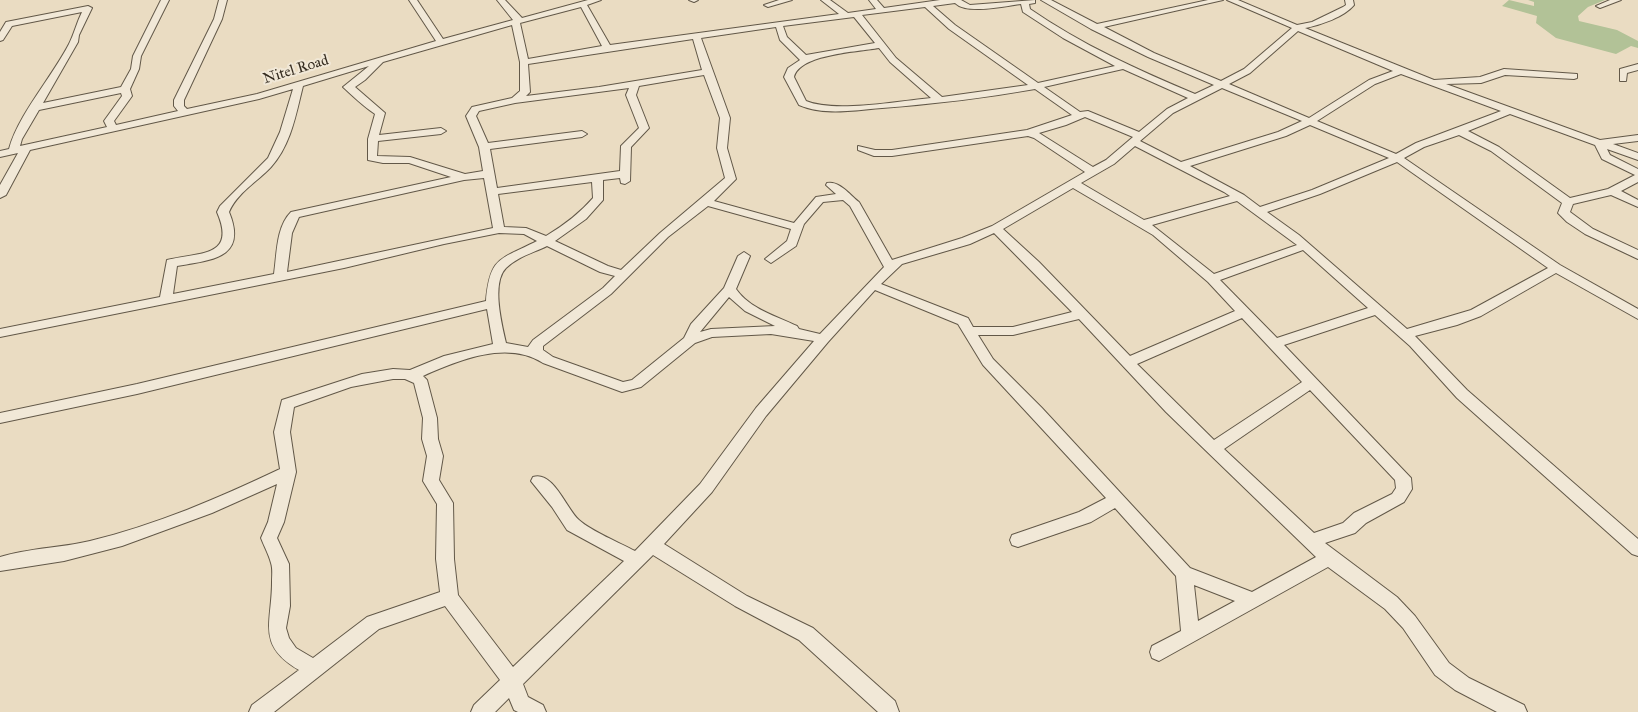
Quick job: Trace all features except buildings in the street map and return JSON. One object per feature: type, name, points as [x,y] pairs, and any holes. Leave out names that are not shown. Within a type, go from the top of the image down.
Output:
[{"type":"street","points":[[113,128],[109,120],[127,96],[125,89],[135,69],[137,56],[165,0]]},
{"type":"street","points":[[185,113],[179,106],[179,100],[218,19],[223,0]]},
{"type":"street","points":[[413,0],[441,42]]},
{"type":"street","points":[[500,0],[518,18],[516,23],[524,62],[526,92],[515,100]]},
{"type":"street","name":"Nitel Road","points":[[0,154],[185,113],[299,84],[441,42],[597,0]]},
{"type":"street","points":[[768,4],[788,0]]},
{"type":"street","points":[[825,0],[853,16],[893,60],[940,101]]},
{"type":"street","points":[[874,0],[880,8],[879,12]]},
{"type":"street","points":[[524,62],[607,48],[853,16],[957,0],[962,5],[970,7],[1024,3],[1038,0]]},
{"type":"street","points":[[1048,1],[1064,0]]},
{"type":"street","points":[[1094,27],[1219,0]]},
{"type":"street","points":[[1231,0],[1401,71],[1638,158]]},
{"type":"street","points":[[481,712],[635,559],[652,545],[716,475],[762,412],[823,339],[890,266],[898,261],[966,241],[996,228],[1074,184],[1137,139],[1170,111],[1255,66],[1298,27],[1314,24],[1346,8],[1350,5],[1349,0]]},
{"type":"street","points":[[1600,6],[1617,0]]},
{"type":"street","points":[[1048,1],[1094,27],[1134,44],[1151,55],[1398,158],[1556,268],[1638,315]]},
{"type":"street","points":[[1024,3],[1026,10],[1050,27],[1125,66],[1196,98]]},
{"type":"street","points":[[583,4],[607,48]]},
{"type":"street","points":[[927,4],[952,27],[1078,115]]},
{"type":"street","points":[[0,38],[9,24],[88,8],[75,35],[74,42],[34,108],[17,139],[14,151]]},
{"type":"street","points":[[780,25],[783,38],[806,60],[791,70],[790,77],[802,103],[806,106],[833,109],[940,101],[1037,86],[1125,66]]},
{"type":"street","points":[[537,353],[535,347],[538,343],[600,296],[664,234],[731,179],[722,148],[726,118],[707,72],[696,36]]},
{"type":"street","points":[[803,58],[881,45]]},
{"type":"street","points":[[380,60],[362,78],[348,87],[356,91],[364,102],[380,113],[373,139],[372,158],[410,160],[464,177]]},
{"type":"street","points":[[1623,79],[1623,71],[1638,67]]},
{"type":"street","points":[[1183,165],[1282,134],[1309,122],[1372,82],[1401,71]]},
{"type":"street","points":[[499,230],[484,147],[471,116],[475,109],[485,105],[515,100],[707,72]]},
{"type":"street","points":[[1433,82],[1481,80],[1504,72],[1574,76]]},
{"type":"street","points":[[166,299],[171,263],[216,254],[229,243],[228,220],[223,212],[225,205],[247,187],[273,158],[286,133],[299,84]]},
{"type":"street","points":[[492,192],[597,178],[625,178],[626,146],[644,128],[631,95],[635,84]]},
{"type":"street","points":[[34,108],[125,89]]},
{"type":"street","points":[[1260,211],[1316,192],[1398,158],[1420,145],[1460,132],[1511,110]]},
{"type":"street","points":[[862,148],[874,153],[892,153],[1028,133],[1063,123],[1078,115],[1089,114],[1240,197],[1260,211],[1378,309],[1405,334],[1462,394],[1638,550]]},
{"type":"street","points":[[373,139],[441,131]]},
{"type":"street","points":[[1460,132],[1495,149],[1568,202],[1612,191],[1638,178]]},
{"type":"street","points":[[1028,133],[1038,136],[1093,172]]},
{"type":"street","points":[[484,147],[582,134]]},
{"type":"street","points":[[1598,143],[1638,138]]},
{"type":"street","points":[[1598,143],[1606,157],[1638,173]]},
{"type":"street","points":[[0,195],[26,148]]},
{"type":"street","points":[[428,184],[432,174],[431,168]]},
{"type":"street","points":[[280,276],[286,234],[291,216],[428,184],[489,174]]},
{"type":"street","points":[[500,347],[492,304],[493,286],[498,269],[506,262],[547,241],[589,211],[599,198],[597,178]]},
{"type":"street","points":[[1074,184],[1144,224],[1173,245],[1212,279],[1403,478],[1404,488],[1398,498],[1360,518],[1349,528],[1312,541]]},
{"type":"street","points":[[831,185],[848,196],[863,215],[890,266]]},
{"type":"street","points":[[1612,191],[1638,204]]},
{"type":"street","points":[[771,259],[792,243],[797,228],[820,199],[848,196]]},
{"type":"street","points":[[1144,224],[1240,197]]},
{"type":"street","points":[[705,202],[797,228]]},
{"type":"street","points":[[1568,202],[1564,213],[1568,218],[1591,232],[1638,254]]},
{"type":"street","points":[[996,228],[1129,362],[1171,408],[1329,558],[1392,603],[1451,677],[1517,712]]},
{"type":"street","points":[[0,333],[499,230],[520,229],[604,269],[622,274]]},
{"type":"street","points":[[1212,279],[1304,246]]},
{"type":"street","points":[[690,340],[696,327],[730,289],[744,256]]},
{"type":"street","points":[[1405,334],[1452,322],[1476,313],[1556,268]]},
{"type":"street","points":[[873,285],[957,317],[970,331],[988,362],[1037,412],[1184,573],[1251,600]]},
{"type":"street","points":[[730,289],[748,308],[802,334]]},
{"type":"street","points":[[0,418],[137,389],[492,304]]},
{"type":"street","points":[[1274,344],[1378,309]]},
{"type":"street","points":[[1129,362],[1244,312]]},
{"type":"street","points":[[970,331],[1013,331],[1082,314]]},
{"type":"street","points":[[410,376],[449,359],[500,347],[537,353],[548,360],[622,387],[636,384],[690,340],[711,332],[752,329],[802,334],[823,339]]},
{"type":"street","points":[[315,669],[289,654],[280,641],[277,628],[281,606],[280,564],[269,538],[276,522],[288,472],[282,432],[287,404],[382,376],[410,376],[420,380],[430,418],[430,439],[435,456],[430,481],[445,503],[445,559],[449,597],[513,682],[521,703],[536,712]]},
{"type":"street","points":[[1214,448],[1311,383]]},
{"type":"street","points":[[0,564],[64,554],[152,528],[262,485],[288,472]]},
{"type":"street","points":[[539,481],[558,502],[573,525],[635,559]]},
{"type":"street","points":[[1018,540],[1085,517],[1116,500]]},
{"type":"street","points":[[652,545],[742,601],[806,634],[874,694],[888,708],[889,712]]},
{"type":"street","points":[[1159,652],[1190,633],[1329,558]]},
{"type":"street","points":[[1184,573],[1190,633]]},
{"type":"street","points":[[259,712],[373,623],[410,608],[449,597]]},
{"type":"green space","points":[[1509,0],[1534,6],[1534,2],[1528,0],[1605,0],[1588,7],[1578,16],[1579,21],[1617,30],[1638,41],[1638,48],[1631,46],[1616,54],[1556,38],[1536,23],[1537,16],[1502,6]]}]
